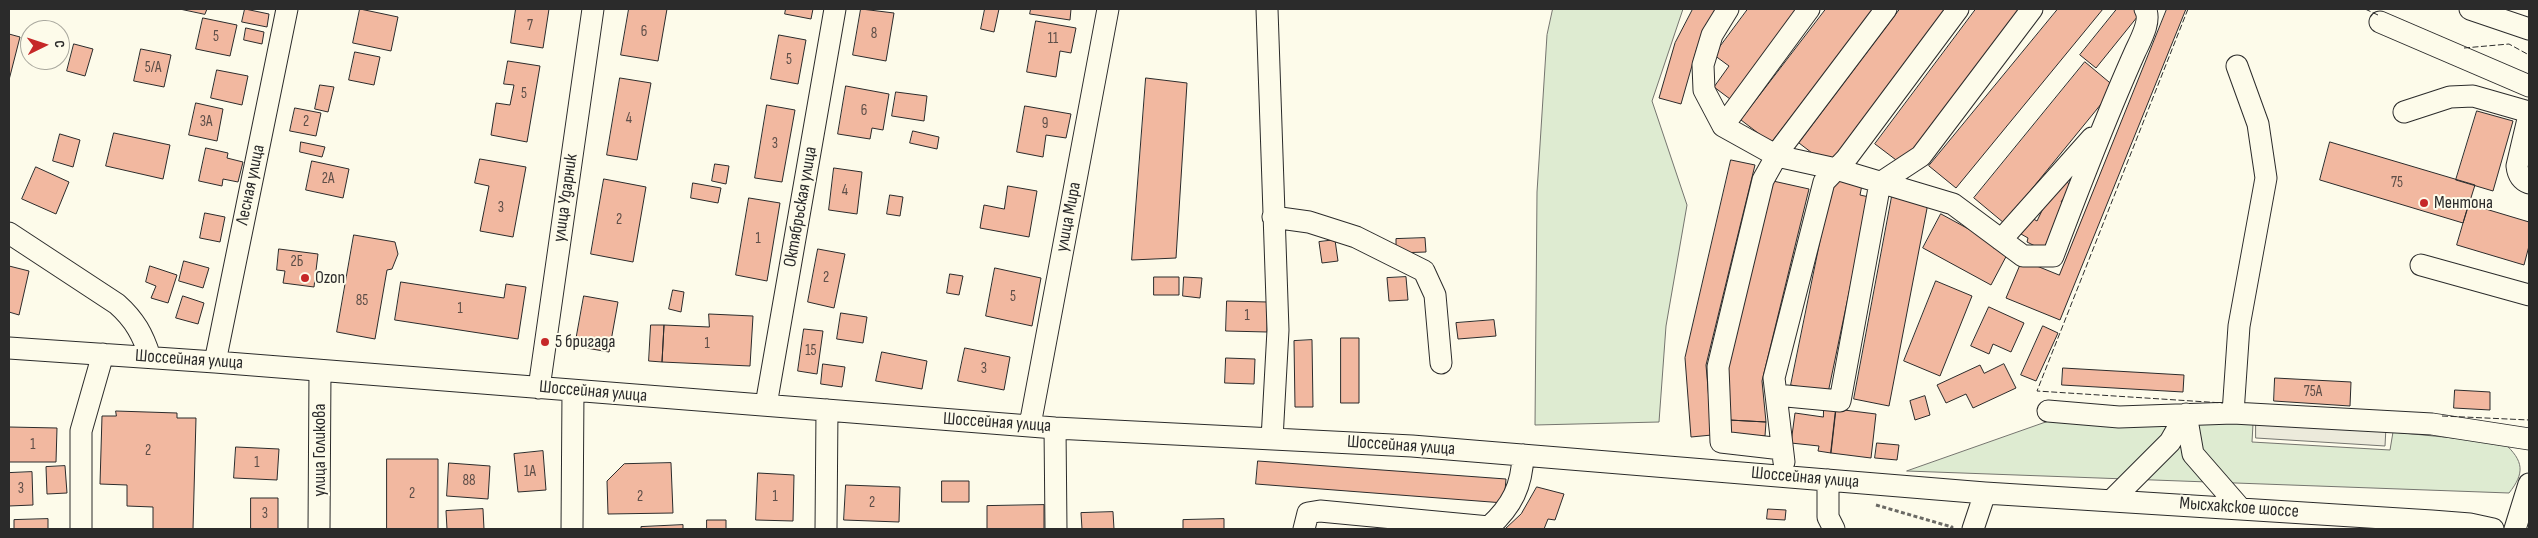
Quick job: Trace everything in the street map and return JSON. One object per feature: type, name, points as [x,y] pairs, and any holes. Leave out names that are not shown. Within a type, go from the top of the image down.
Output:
[{"type":"street","name":"Лесная улица","points":[[215,362],[287,9]]},
{"type":"street","name":"улица Ударник","points":[[539,388],[594,9]]},
{"type":"street","name":"Октябрьская улица","points":[[766,405],[835,9]]},
{"type":"street","name":"улица Мира","points":[[1030,425],[1108,9]]},
{"type":"street","points":[[1267,9],[1278,330],[1272,439]]},
{"type":"street","points":[[1728,9],[1712,35],[1703,64],[1704,90],[1723,126],[1777,156],[1836,169],[1880,183],[1920,192],[1953,204],[2023,256],[2052,256],[2101,128],[2144,31],[2147,12],[2145,9]]},
{"type":"street","points":[[1723,126],[1809,9]]},
{"type":"street","points":[[1782,449],[1722,442],[1718,367],[1763,180],[1777,156],[1886,9]]},
{"type":"street","points":[[1787,476],[1774,378],[1824,182],[1836,169],[1958,9]]},
{"type":"street","points":[[1776,395],[1840,402],[1880,183],[1921,156],[2032,9]]},
{"type":"street","points":[[2470,9],[2529,29]]},
{"type":"street","points":[[2380,22],[2529,86]]},
{"type":"street","points":[[2233,413],[2238,326],[2266,178],[2258,124],[2237,66]]},
{"type":"street","points":[[2404,112],[2450,97],[2473,96],[2529,113],[2517,166],[2521,179],[2529,183]]},
{"type":"street","points":[[2001,240],[2101,128]]},
{"type":"street","points":[[1273,217],[1309,222],[1356,237],[1424,271],[1435,295],[1441,363]]},
{"type":"street","points":[[9,233],[117,304],[132,318],[143,335],[150,357]]},
{"type":"street","points":[[2421,265],[2529,295]]},
{"type":"street","name":"Шоссейная улица","points":[[9,348],[150,357],[1055,428],[1272,439],[1523,455],[1985,493]]},
{"type":"street","points":[[81,529],[80,431],[103,354]]},
{"type":"street","name":"улица Голикова","points":[[320,371],[320,529]]},
{"type":"street","points":[[572,529],[573,391]]},
{"type":"street","points":[[826,529],[827,410]]},
{"type":"street","points":[[2048,411],[2119,417],[2233,413],[2432,424],[2529,439]]},
{"type":"street","points":[[2112,500],[2170,442],[2186,414]]},
{"type":"street","points":[[2186,414],[2193,454],[2240,508]]},
{"type":"street","points":[[1055,428],[1056,529]]},
{"type":"street","points":[[1306,521],[1320,511],[1489,528],[1505,513],[1516,494],[1522,474],[1523,455]]},
{"type":"street","points":[[1828,480],[1828,517],[1834,529]]},
{"type":"street","points":[[2515,529],[2529,484]]},
{"type":"street","points":[[1973,529],[1985,493]]},
{"type":"street","name":"Мысхакское шоссе","points":[[1985,493],[2432,521],[2470,524],[2493,529]]},
{"type":"green space","points":[[1553,9],[1683,9],[1652,101],[1687,205],[1666,326],[1659,422],[1535,425],[1537,192],[1547,35]]},
{"type":"green space","points":[[2066,415],[2253,424],[2252,442],[2390,450],[2393,432],[2504,443],[2511,449],[2519,461],[2520,473],[2509,493],[1907,471]]},
{"type":"shaded area","points":[[2256,418],[2386,427],[2385,446],[2256,438]]},
{"type":"building","points":[[180,9],[207,9],[205,14]]},
{"type":"building","points":[[245,9],[269,14],[267,27],[242,22]]},
{"type":"building","points":[[360,9],[398,17],[391,51],[353,43]]},
{"type":"building","points":[[516,9],[549,9],[543,48],[511,43]]},
{"type":"building","points":[[629,9],[667,9],[658,61],[621,55]]},
{"type":"building","points":[[786,9],[813,9],[811,19],[785,14]]},
{"type":"building","points":[[861,9],[894,13],[886,61],[853,55]]},
{"type":"building","points":[[985,9],[999,9],[994,32],[981,29]]},
{"type":"building","points":[[1031,9],[1071,9],[1070,20],[1030,14]]},
{"type":"building","points":[[1693,9],[1716,9],[1697,48],[1681,104],[1659,98],[1675,43]]},
{"type":"building","points":[[1748,9],[1797,9],[1730,99],[1714,87],[1729,66],[1714,55]]},
{"type":"building","points":[[1826,9],[1874,9],[1771,143],[1741,120]]},
{"type":"building","points":[[1900,9],[1948,9],[1829,166],[1799,143]]},
{"type":"building","points":[[1976,9],[2023,9],[1904,166],[1875,144]]},
{"type":"building","points":[[2058,9],[2103,9],[1956,188],[1929,166]]},
{"type":"building","points":[[2117,9],[2139,9],[2142,11],[2096,68],[2080,55]]},
{"type":"building","points":[[2167,9],[2186,9],[2060,320],[2006,298],[2022,260],[2059,275]]},
{"type":"building","points":[[203,18],[237,25],[230,56],[196,49]]},
{"type":"building","points":[[1036,21],[1076,28],[1071,53],[1060,51],[1056,77],[1027,72]]},
{"type":"building","points":[[246,28],[264,32],[262,44],[244,40]]},
{"type":"building","points":[[9,34],[20,37],[9,80]]},
{"type":"building","points":[[779,35],[806,40],[798,84],[771,79]]},
{"type":"building","points":[[74,44],[93,49],[85,76],[67,71],[70,70],[70,59]]},
{"type":"building","points":[[141,49],[171,55],[164,87],[134,81]]},
{"type":"building","points":[[355,52],[380,57],[374,85],[349,80]]},
{"type":"building","points":[[508,61],[540,66],[527,142],[491,135],[496,103],[510,105],[514,85],[504,84]]},
{"type":"building","points":[[2085,62],[2115,87],[2004,223],[1974,198]]},
{"type":"building","points":[[217,70],[248,76],[242,105],[211,98]]},
{"type":"building","points":[[620,78],[651,83],[637,160],[607,155]]},
{"type":"building","points":[[1146,78],[1187,83],[1176,258],[1132,260]]},
{"type":"building","points":[[320,85],[334,87],[328,112],[315,109]]},
{"type":"building","points":[[846,86],[889,94],[883,130],[872,128],[870,139],[838,134]]},
{"type":"building","points":[[896,92],[927,96],[924,121],[892,116]]},
{"type":"building","points":[[196,103],[223,109],[217,141],[189,135]]},
{"type":"building","points":[[767,105],[795,110],[782,182],[755,178]]},
{"type":"building","points":[[1025,106],[1071,114],[1066,138],[1046,135],[1043,157],[1017,152]]},
{"type":"building","points":[[295,108],[321,113],[316,136],[290,131]]},
{"type":"building","points":[[2477,111],[2513,121],[2493,191],[2456,180]]},
{"type":"building","points":[[913,131],[939,137],[937,149],[910,143]]},
{"type":"building","points":[[114,133],[170,145],[163,179],[106,166]]},
{"type":"building","points":[[60,134],[80,140],[73,167],[53,161]]},
{"type":"building","points":[[301,142],[325,147],[322,157],[300,152]]},
{"type":"building","points":[[2330,142],[2475,185],[2463,223],[2320,180]]},
{"type":"building","points":[[206,148],[228,153],[227,158],[243,162],[238,182],[223,179],[222,186],[199,181]]},
{"type":"building","points":[[480,159],[526,167],[513,237],[480,231],[489,186],[475,183]]},
{"type":"building","points":[[1731,160],[1755,165],[1706,365],[1712,435],[1691,437],[1685,358]]},
{"type":"building","points":[[312,161],[349,169],[343,198],[306,190]]},
{"type":"building","points":[[715,164],[729,166],[726,184],[712,181]]},
{"type":"building","points":[[36,167],[69,182],[56,214],[22,199]]},
{"type":"building","points":[[834,168],[862,172],[857,214],[829,210]]},
{"type":"building","points":[[604,179],[646,187],[633,262],[591,254]]},
{"type":"building","points":[[1833,179],[1862,185],[1860,195],[1869,197],[1828,393],[1791,385]]},
{"type":"building","points":[[2063,179],[2072,186],[2061,202],[2066,204],[2043,250],[2027,242],[2028,238],[2021,234],[2030,217],[2037,221],[2050,194]]},
{"type":"building","points":[[1773,181],[1809,189],[1762,381],[1766,422],[1729,420],[1726,372]]},
{"type":"building","points":[[693,183],[721,188],[718,203],[691,198]]},
{"type":"building","points":[[1008,186],[1037,191],[1029,237],[980,228],[984,205],[1004,209]]},
{"type":"building","points":[[1893,191],[1929,198],[1889,406],[1854,399]]},
{"type":"building","points":[[890,195],[903,197],[900,216],[887,214]]},
{"type":"building","points":[[749,198],[780,203],[767,281],[736,275]]},
{"type":"building","points":[[2469,204],[2529,222],[2529,246],[2524,265],[2457,245]]},
{"type":"building","points":[[205,213],[225,217],[220,242],[200,238]]},
{"type":"building","points":[[1941,214],[2009,251],[1991,285],[1923,248]]},
{"type":"building","points":[[354,235],[395,242],[398,254],[392,269],[387,270],[375,339],[337,332]]},
{"type":"building","points":[[1425,238],[1426,252],[1396,253],[1396,239]]},
{"type":"building","points":[[1335,240],[1338,261],[1322,263],[1319,242]]},
{"type":"building","points":[[279,249],[318,254],[314,287],[283,283],[285,271],[277,270]]},
{"type":"building","points":[[818,249],[845,254],[834,308],[808,302]]},
{"type":"building","points":[[184,261],[209,268],[203,288],[179,281]]},
{"type":"building","points":[[9,266],[29,271],[19,315],[9,312]]},
{"type":"building","points":[[150,266],[177,275],[168,303],[151,298],[156,286],[146,282]]},
{"type":"building","points":[[995,268],[1041,278],[1032,326],[986,316]]},
{"type":"building","points":[[950,274],[963,276],[959,295],[947,293]]},
{"type":"building","points":[[1154,277],[1179,277],[1179,295],[1154,295]]},
{"type":"building","points":[[1184,277],[1202,278],[1200,298],[1183,296]]},
{"type":"building","points":[[1406,277],[1408,300],[1389,301],[1387,278]]},
{"type":"building","points":[[1936,281],[1972,296],[1940,376],[1904,361]]},
{"type":"building","points":[[401,282],[504,298],[506,284],[526,287],[518,339],[395,320]]},
{"type":"building","points":[[673,290],[684,292],[681,312],[669,309]]},
{"type":"building","points":[[183,296],[204,303],[198,324],[176,318]]},
{"type":"building","points":[[584,296],[618,302],[609,352],[575,346]]},
{"type":"building","points":[[1227,301],[1268,302],[1267,332],[1226,331]]},
{"type":"building","points":[[1989,307],[2024,323],[2011,352],[1993,344],[1989,354],[1971,346]]},
{"type":"building","points":[[841,313],[867,317],[863,343],[837,339]]},
{"type":"building","points":[[709,314],[753,316],[750,366],[662,362],[664,325],[709,327]]},
{"type":"building","points":[[1494,320],[1496,336],[1458,339],[1456,323]]},
{"type":"building","points":[[651,325],[664,325],[662,362],[649,361]]},
{"type":"building","points":[[2043,326],[2058,333],[2036,381],[2021,375]]},
{"type":"building","points":[[804,329],[823,331],[817,374],[798,371]]},
{"type":"building","points":[[1341,338],[1359,338],[1359,403],[1341,403]]},
{"type":"building","points":[[1312,340],[1313,407],[1295,407],[1294,341]]},
{"type":"building","points":[[965,348],[1010,357],[1004,390],[958,381]]},
{"type":"building","points":[[882,352],[927,361],[922,389],[876,381]]},
{"type":"building","points":[[1226,358],[1255,359],[1254,384],[1225,383]]},
{"type":"building","points":[[823,364],[845,367],[842,387],[821,384]]},
{"type":"building","points":[[2004,364],[2016,388],[1973,408],[1966,394],[1946,403],[1937,385],[1980,365],[1984,373]]},
{"type":"building","points":[[2063,368],[2184,375],[2183,392],[2062,385]]},
{"type":"building","points":[[2275,378],[2351,382],[2350,406],[2274,401]]},
{"type":"building","points":[[2455,390],[2490,392],[2490,410],[2454,408]]},
{"type":"building","points":[[1925,396],[1930,415],[1915,420],[1910,401]]},
{"type":"building","points":[[1824,407],[1836,409],[1831,453],[1818,451],[1819,446],[1791,443],[1795,413],[1823,417]]},
{"type":"building","points":[[1836,409],[1876,414],[1871,458],[1831,453]]},
{"type":"building","points":[[116,411],[177,413],[177,418],[196,418],[193,529],[153,529],[153,507],[127,506],[127,485],[100,484],[102,416],[116,416]]},
{"type":"building","points":[[1729,420],[1766,422],[1765,436],[1728,434]]},
{"type":"building","points":[[9,427],[57,428],[56,462],[9,462]]},
{"type":"building","points":[[1877,443],[1899,445],[1897,460],[1875,458]]},
{"type":"building","points":[[236,447],[279,449],[277,480],[234,478]]},
{"type":"building","points":[[543,451],[546,490],[518,492],[514,454]]},
{"type":"building","points":[[387,459],[438,459],[438,529],[387,529]]},
{"type":"building","points":[[1258,461],[1506,479],[1504,503],[1256,484]]},
{"type":"building","points":[[449,463],[490,466],[488,499],[447,496]]},
{"type":"building","points":[[671,463],[673,513],[608,514],[607,481],[624,464]]},
{"type":"building","points":[[65,466],[67,493],[47,494],[46,467]]},
{"type":"building","points":[[32,472],[33,505],[9,506],[9,473]]},
{"type":"building","points":[[758,473],[794,475],[793,521],[756,520]]},
{"type":"building","points":[[942,481],[969,481],[969,502],[942,502]]},
{"type":"building","points":[[846,485],[900,487],[899,522],[844,520]]},
{"type":"building","points":[[1537,487],[1564,494],[1555,520],[1548,519],[1544,529],[1505,529],[1521,514]]},
{"type":"building","points":[[251,498],[278,498],[278,529],[251,529]]},
{"type":"building","points":[[1044,505],[1044,529],[987,529],[987,506]]},
{"type":"building","points":[[483,509],[484,529],[447,529],[446,511]]},
{"type":"building","points":[[1768,509],[1786,510],[1785,520],[1767,519]]},
{"type":"building","points":[[1113,512],[1114,529],[1082,529],[1081,513]]},
{"type":"building","points":[[48,519],[48,529],[14,529],[14,520]]},
{"type":"building","points":[[1224,519],[1224,529],[1183,529],[1183,520]]},
{"type":"building","points":[[707,520],[726,520],[726,529],[707,529]]},
{"type":"building","points":[[683,525],[683,529],[641,529],[641,527]]},
{"type":"fence","points":[[2188,9],[2037,391],[2223,403]]},
{"type":"fence","points":[[2365,9],[2378,15]]},
{"type":"fence","points":[[2464,48],[2509,44],[2529,55]]},
{"type":"fence","points":[[2442,416],[2529,420]]},
{"type":"place","name":"Ментона","points":[[2424,203]]},
{"type":"place","name":"Ozon","points":[[305,278]]},
{"type":"place","name":"5 бригада","points":[[545,342]]}]
